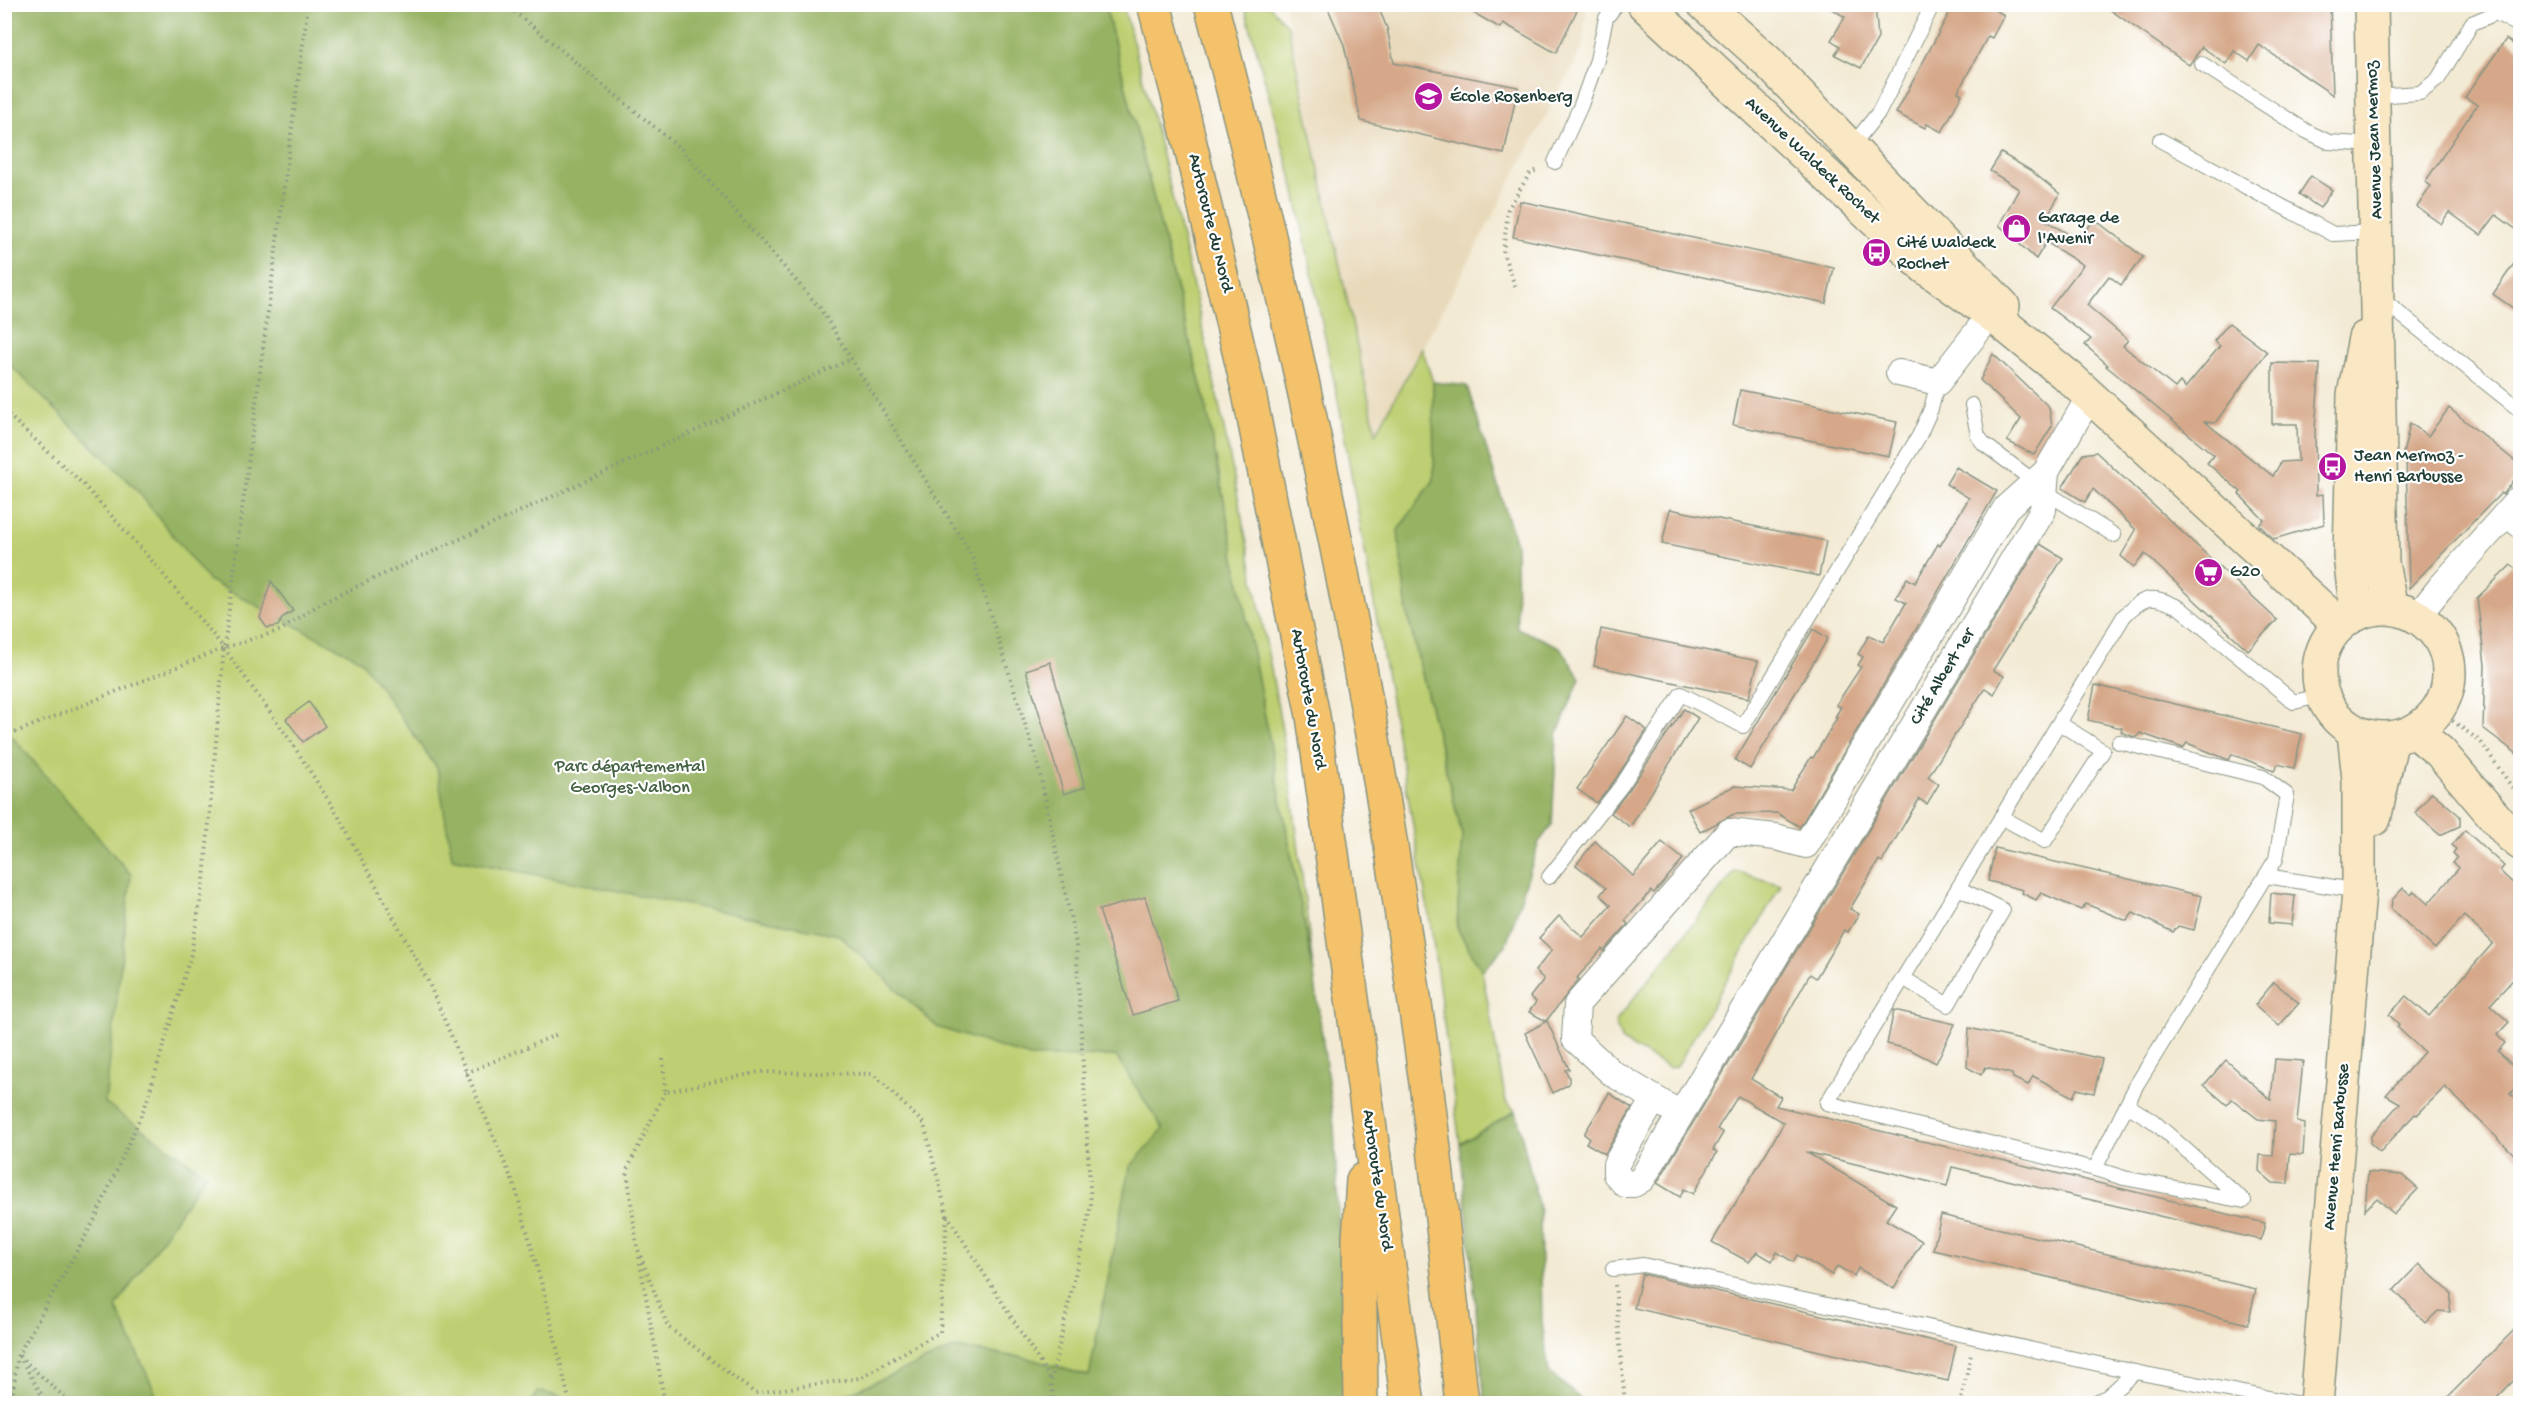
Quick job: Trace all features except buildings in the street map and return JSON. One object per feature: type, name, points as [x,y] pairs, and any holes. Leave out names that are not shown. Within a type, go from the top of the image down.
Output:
[{"type":"highway","name":"Autoroute du Nord","points":[[1155,4],[1250,393],[1307,681],[1408,1404]]},
{"type":"highway","points":[[1210,4],[1245,134],[1282,291],[1332,525],[1366,701],[1411,975],[1462,1404]]},
{"type":"highway","points":[[1361,1404],[1359,1239],[1367,1109]]},
{"type":"main road","name":"Avenue Waldeck Rochet","points":[[1644,4],[1925,267],[1991,314],[2080,387],[2204,501],[2348,619]]},
{"type":"main road","name":"Avenue Jean Mermoz","points":[[2371,4],[2382,563],[2404,613]]},
{"type":"main road","name":"Avenue Waldeck Rochet","points":[[1709,6],[1767,61],[1946,244],[2080,387]]},
{"type":"main road","name":"Avenue Jean Mermoz","points":[[2348,619],[2354,395],[2378,286]]},
{"type":"main road","name":"Avenue Waldeck Rochet","points":[[2204,501],[2291,603],[2322,653]]},
{"type":"main road","points":[[2374,609],[2404,613],[2431,628],[2441,643],[2448,660],[2449,677],[2445,695],[2414,727],[2373,738],[2354,732],[2339,721],[2328,707],[2323,695],[2319,671],[2322,653],[2329,638],[2348,619],[2374,609]]},
{"type":"main road","points":[[2414,727],[2520,832]]},
{"type":"main road","points":[[2414,727],[2440,752],[2510,835],[2520,843]]},
{"type":"main road","name":"Avenue Henri Barbusse","points":[[2359,891],[2414,727]]},
{"type":"main road","name":"Avenue Henri Barbusse","points":[[2316,1404],[2359,891],[2359,780],[2354,732]]},
{"type":"street","points":[[1899,373],[1938,382],[1991,314]]},
{"type":"street","name":"Cité Albert 1er","points":[[1654,1099],[1616,1164],[1616,1174],[1621,1182],[1634,1185],[1642,1179],[2043,510],[2042,482],[2080,387]]},
{"type":"street","name":"Cité Albert 1er","points":[[1806,845],[2006,508],[2042,482]]},
{"type":"street","points":[[2404,613],[2511,525],[2520,498]]},
{"type":"street","points":[[1680,1114],[1612,1073],[1575,1039],[1577,1004],[1729,832],[1776,837],[1806,845],[1823,876]]},
{"type":"lane","points":[[1555,162],[1581,105],[1597,60],[1606,18],[1617,4]]},
{"type":"lane","points":[[1851,147],[1879,112],[1933,4]]},
{"type":"lane","points":[[2373,96],[2420,93],[2438,79],[2472,23],[2496,13],[2520,26]]},
{"type":"lane","points":[[2202,64],[2306,131],[2329,142],[2375,145]]},
{"type":"lane","points":[[2160,140],[2333,234],[2377,232]]},
{"type":"lane","points":[[2378,286],[2520,410]]},
{"type":"lane","points":[[1549,876],[1622,785],[1681,694],[1743,726],[1919,436],[1931,409],[1938,382]]},
{"type":"lane","points":[[1972,405],[1980,440],[2114,535]]},
{"type":"lane","points":[[2127,1105],[2153,1121],[2244,1201],[2124,1178],[1827,1103],[2124,616],[2139,601],[2159,598],[2180,608],[2294,702],[2323,695]]},
{"type":"lane","points":[[2001,817],[2045,841],[2103,751],[2059,723]]},
{"type":"lane","points":[[2095,1169],[2137,1084],[2276,859],[2287,795],[2263,777],[2119,742]]},
{"type":"lane","points":[[2266,876],[2359,891]]},
{"type":"lane","points":[[1903,978],[1947,1005],[2003,910],[1958,888]]},
{"type":"lane","points":[[1613,1269],[1643,1265],[2135,1372],[2300,1404]]},
{"type":"lane","points":[[2091,1404],[2108,1397],[2135,1372]]},
{"type":"path","points":[[11,1404],[18,1355],[95,1219],[146,1104],[191,954],[204,880],[224,648],[308,4]]},
{"type":"path","points":[[505,4],[681,149],[820,308],[972,556],[1038,765],[1076,944],[1091,1205],[1051,1381],[1054,1404]]},
{"type":"path","points":[[1515,286],[1503,253],[1508,208],[1530,173],[1555,162]]},
{"type":"path","points":[[4,737],[224,648],[281,630],[321,603],[851,359]]},
{"type":"path","points":[[4,411],[83,484],[153,562],[224,648],[290,740],[336,812],[428,981],[515,1187],[546,1300],[570,1404]]},
{"type":"path","points":[[2414,727],[2481,741],[2520,799]]},
{"type":"path","points":[[466,1073],[558,1034]]},
{"type":"path","points":[[663,1059],[665,1092],[627,1170],[637,1247],[665,1404]]},
{"type":"path","points":[[637,1247],[668,1327],[755,1393],[860,1378],[940,1332],[947,1215],[924,1124],[873,1074],[759,1072],[665,1092]]},
{"type":"path","points":[[947,1215],[1051,1381]]},
{"type":"path","points":[[1613,1269],[1625,1404]]},
{"type":"path","points":[[1960,1404],[1975,1337]]},
{"type":"path","points":[[18,1355],[47,1404]]},
{"type":"path","points":[[18,1355],[72,1404]]},
{"type":"shaded area","points":[[1284,5],[1587,5],[1582,49],[1376,434]]},
{"type":"green space","name":"Parc départemental Georges-Valbon","points":[[4,5],[1105,5],[1206,406],[1314,974],[1334,1126],[1347,1403],[825,1403],[955,1348],[1027,1358],[1089,1376],[1130,1167],[1163,1129],[1116,1056],[1030,1057],[937,1027],[839,935],[452,858],[437,768],[361,660],[208,580],[136,489],[5,360]]},
{"type":"green space","name":"Parc départemental Georges-Valbon","points":[[5,5],[1078,5],[1333,1403],[5,1404]]},
{"type":"green space","points":[[1105,5],[1123,5],[1170,189],[1213,374],[1251,560],[1285,747],[1314,974],[1206,406]]},
{"type":"green space","points":[[1244,5],[1269,5],[1288,27],[1376,433],[1422,348],[1433,382],[1434,480],[1398,530],[1407,613],[1462,835],[1457,928],[1482,971],[1506,1102],[1516,1111],[1460,1144],[1431,927],[1339,405],[1294,187]]},
{"type":"green space","points":[[1433,382],[1467,386],[1516,544],[1517,628],[1560,647],[1580,678],[1557,735],[1552,825],[1539,842],[1506,945],[1482,971],[1457,928],[1462,834],[1407,613],[1398,530],[1434,480]]},
{"type":"green space","points":[[4,727],[131,875],[105,1103],[206,1174],[116,1307],[160,1403],[5,1403]]},
{"type":"green space","points":[[1735,871],[1781,885],[1677,1066],[1669,1068],[1622,1041],[1615,1022]]},
{"type":"green space","points":[[1516,1111],[1540,1212],[1542,1322],[1549,1372],[1585,1403],[1485,1403],[1460,1144]]},
{"type":"green space","points":[[539,1391],[581,1403],[530,1403]]},
{"type":"place","name":"École Rosenberg","points":[[1429,97]]},
{"type":"place","name":"Garage de l'Avenir","points":[[2017,228]]},
{"type":"place","name":"Cité Waldeck Rochet","points":[[1876,253]]},
{"type":"place","name":"Jean Mermoz - Henri Barbusse","points":[[2333,466]]},
{"type":"place","name":"G20","points":[[2209,572]]}]
